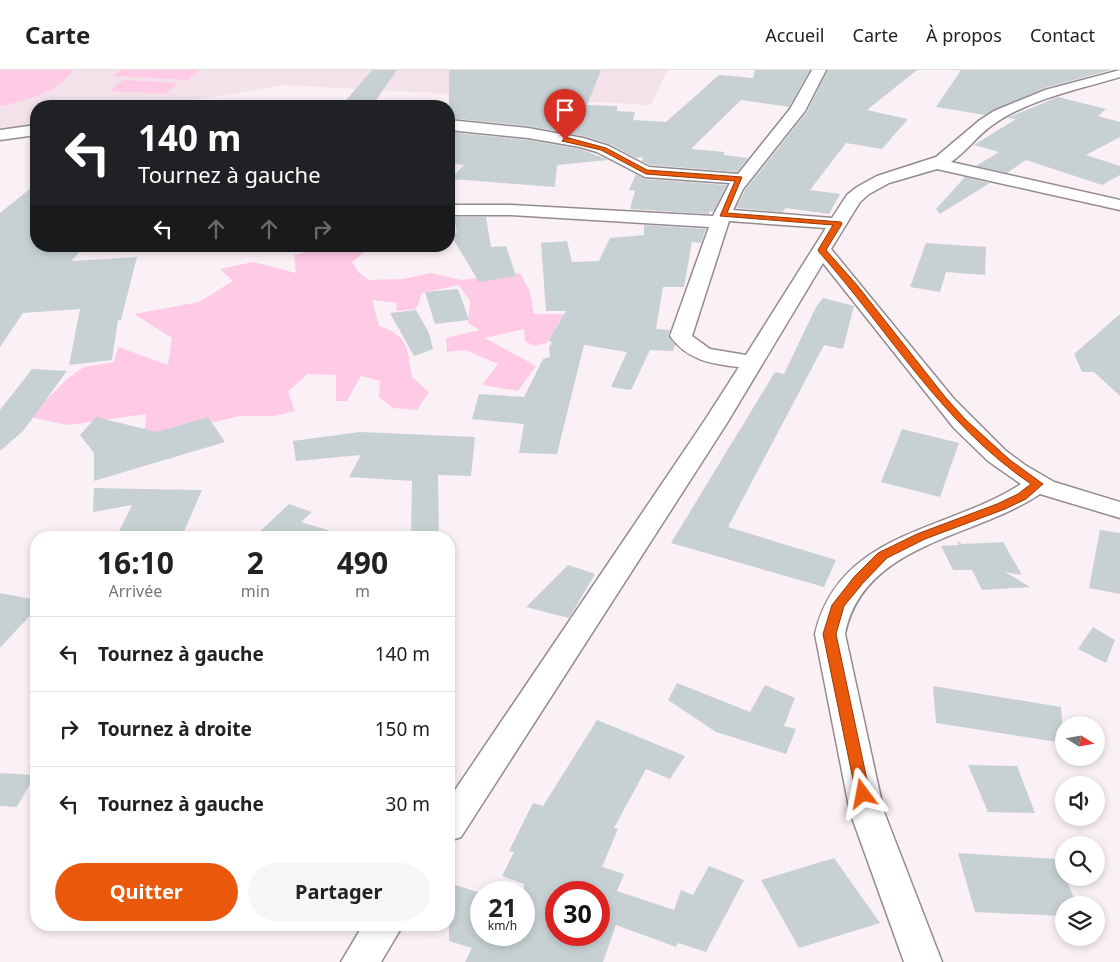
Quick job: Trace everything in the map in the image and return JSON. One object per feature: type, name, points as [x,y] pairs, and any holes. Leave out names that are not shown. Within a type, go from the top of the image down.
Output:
[{"type":"street","points":[[752,362],[697,352],[686,345],[681,336],[721,218],[740,179],[798,111],[819,70]]},
{"type":"street","points":[[937,164],[985,123],[1023,103],[1120,73]]},
{"type":"street","points":[[455,126],[509,131],[583,143],[603,149],[646,172],[740,179]]},
{"type":"street","points":[[0,135],[30,131]]},
{"type":"street","points":[[455,818],[715,423],[853,199],[868,186],[899,172],[937,164],[1120,205]]},
{"type":"street","points":[[455,210],[511,210],[838,224]]},
{"type":"street","points":[[822,250],[854,287],[942,400],[973,433],[1006,463],[1038,484],[1120,510]]},
{"type":"street","points":[[924,962],[867,812],[830,634],[838,605],[858,580],[883,555],[921,537],[1022,497],[1038,484]]},
{"type":"street","points":[[360,962],[380,931]]},
{"type":"shaded area","points":[[0,70],[667,70],[651,105],[285,85],[194,100],[30,100],[30,127],[0,131]]},
{"type":"shaded area","points":[[0,70],[72,70],[72,72],[49,91],[30,99],[0,106]]},
{"type":"shaded area","points":[[121,70],[199,70],[188,80],[113,76]]},
{"type":"shaded area","points":[[123,80],[178,83],[165,94],[109,91]]},
{"type":"shaded area","points":[[306,252],[364,252],[352,262],[358,272],[369,280],[403,279],[431,273],[461,280],[520,273],[530,292],[534,314],[607,314],[599,329],[560,320],[547,343],[534,346],[525,341],[524,329],[485,338],[536,366],[518,391],[482,385],[498,364],[465,350],[447,352],[446,338],[480,330],[468,323],[470,301],[459,285],[422,293],[416,309],[396,311],[397,303],[372,300],[379,326],[397,334],[402,339],[408,352],[412,377],[429,392],[417,410],[393,408],[379,397],[380,381],[361,376],[347,401],[336,401],[336,375],[308,374],[288,391],[295,411],[275,416],[240,416],[93,451],[145,428],[146,414],[68,425],[0,411],[46,400],[67,379],[84,367],[114,362],[118,347],[168,365],[172,338],[134,314],[199,302],[233,281],[220,269],[253,262],[296,273],[294,255]]},
{"type":"building","points":[[372,70],[397,70],[376,100],[346,100]]},
{"type":"building","points":[[449,70],[601,70],[587,105],[617,106],[617,111],[635,112],[633,120],[666,122],[719,75],[753,78],[755,70],[810,70],[789,107],[741,100],[691,149],[725,152],[723,155],[748,158],[737,172],[650,165],[642,161],[643,157],[636,158],[610,144],[583,136],[528,126],[455,119],[455,100],[449,100]]},
{"type":"building","points":[[828,70],[917,70],[867,110],[908,119],[882,149],[846,143],[810,190],[840,194],[829,214],[786,208],[782,212],[736,208],[745,190],[807,112]]},
{"type":"building","points":[[961,70],[1111,70],[1044,88],[985,115],[936,107]]},
{"type":"building","points":[[1058,97],[1106,109],[1098,116],[1120,122],[1120,137],[1086,155],[1120,166],[1120,175],[1102,185],[1026,160],[1007,173],[976,166],[999,152],[974,145],[1016,119],[1007,118]]},
{"type":"building","points":[[455,133],[528,140],[580,149],[609,160],[557,165],[555,187],[455,179],[455,175],[464,165],[455,164]]},
{"type":"building","points":[[636,174],[645,179],[727,185],[713,212],[709,211],[709,214],[630,209],[635,191],[629,190]]},
{"type":"building","points":[[965,177],[990,183],[940,214],[936,209]]},
{"type":"building","points":[[30,189],[30,252],[79,252],[72,261],[137,257],[121,320],[118,320],[112,360],[69,365],[80,309],[23,313],[0,347],[0,213]]},
{"type":"building","points":[[455,217],[486,217],[491,247],[506,246],[516,276],[479,282],[455,242],[455,233],[457,233]]},
{"type":"building","points":[[644,225],[706,229],[701,243],[692,242],[684,287],[663,287],[656,329],[670,330],[668,335],[675,345],[673,351],[650,350],[631,390],[611,387],[627,352],[584,345],[557,454],[519,453],[524,424],[472,419],[479,394],[524,397],[543,359],[550,357],[549,347],[552,342],[548,341],[566,311],[546,311],[541,243],[567,241],[572,262],[599,261],[610,238],[644,235]]},
{"type":"building","points":[[926,243],[986,247],[985,275],[946,272],[940,292],[910,287]]},
{"type":"building","points":[[458,289],[469,320],[435,324],[425,292]]},
{"type":"building","points":[[823,298],[854,306],[843,349],[824,345],[728,527],[836,560],[824,587],[671,543],[775,372],[784,374],[816,307]]},
{"type":"building","points":[[416,310],[429,333],[433,349],[414,356],[390,313]]},
{"type":"building","points":[[1120,314],[1120,396],[1094,372],[1082,372],[1074,354]]},
{"type":"building","points":[[32,369],[67,371],[23,431],[0,451],[0,410]]},
{"type":"building","points":[[96,417],[157,432],[208,417],[225,442],[94,481],[94,453],[80,435]]},
{"type":"building","points":[[902,429],[959,443],[940,497],[881,482]]},
{"type":"building","points":[[360,432],[475,437],[471,476],[438,475],[439,531],[411,531],[412,481],[349,477],[361,455],[296,461],[293,441]]},
{"type":"building","points":[[94,488],[202,490],[184,531],[119,531],[132,505],[93,512]]},
{"type":"building","points":[[289,504],[312,512],[301,522],[331,531],[260,531]]},
{"type":"building","points":[[1100,530],[1120,533],[1120,594],[1089,588]]},
{"type":"building","points":[[957,541],[962,544],[1003,542],[1022,575],[1005,572],[1030,587],[982,590],[972,570],[953,570],[941,546],[959,545]]},
{"type":"building","points":[[568,565],[595,574],[569,618],[526,607]]},
{"type":"building","points":[[0,593],[30,599],[30,616],[0,648]]},
{"type":"building","points":[[1093,627],[1115,640],[1106,663],[1078,649]]},
{"type":"building","points":[[677,683],[750,712],[765,685],[795,698],[784,726],[796,729],[786,754],[716,732],[668,700]]},
{"type":"building","points":[[933,686],[1061,707],[1062,716],[1055,716],[1055,742],[936,723]]},
{"type":"building","points":[[597,720],[685,756],[670,779],[646,769],[614,828],[618,829],[602,867],[624,874],[617,891],[674,910],[681,890],[693,895],[709,866],[744,880],[706,952],[678,943],[676,947],[616,925],[610,942],[610,881],[545,881],[545,946],[609,946],[603,962],[465,962],[472,948],[449,941],[449,931],[455,931],[455,885],[470,890],[470,946],[535,946],[535,881],[516,881],[502,876],[514,852],[509,851],[533,803],[543,806]]},
{"type":"building","points":[[968,765],[1017,766],[1035,813],[988,812]]},
{"type":"building","points":[[0,773],[30,775],[30,784],[17,807],[0,806]]},
{"type":"building","points":[[958,853],[1055,859],[1055,886],[1069,886],[1073,896],[1055,896],[1055,916],[975,912]]},
{"type":"building","points":[[834,858],[880,923],[799,948],[761,880]]},
{"type":"route","points":[[565,140],[603,149],[646,172],[740,179],[722,215],[838,224],[822,250],[854,287],[942,400],[962,422],[1006,463],[1038,484],[1022,497],[921,537],[883,555],[858,580],[838,605],[830,634],[838,685],[863,794]]}]
